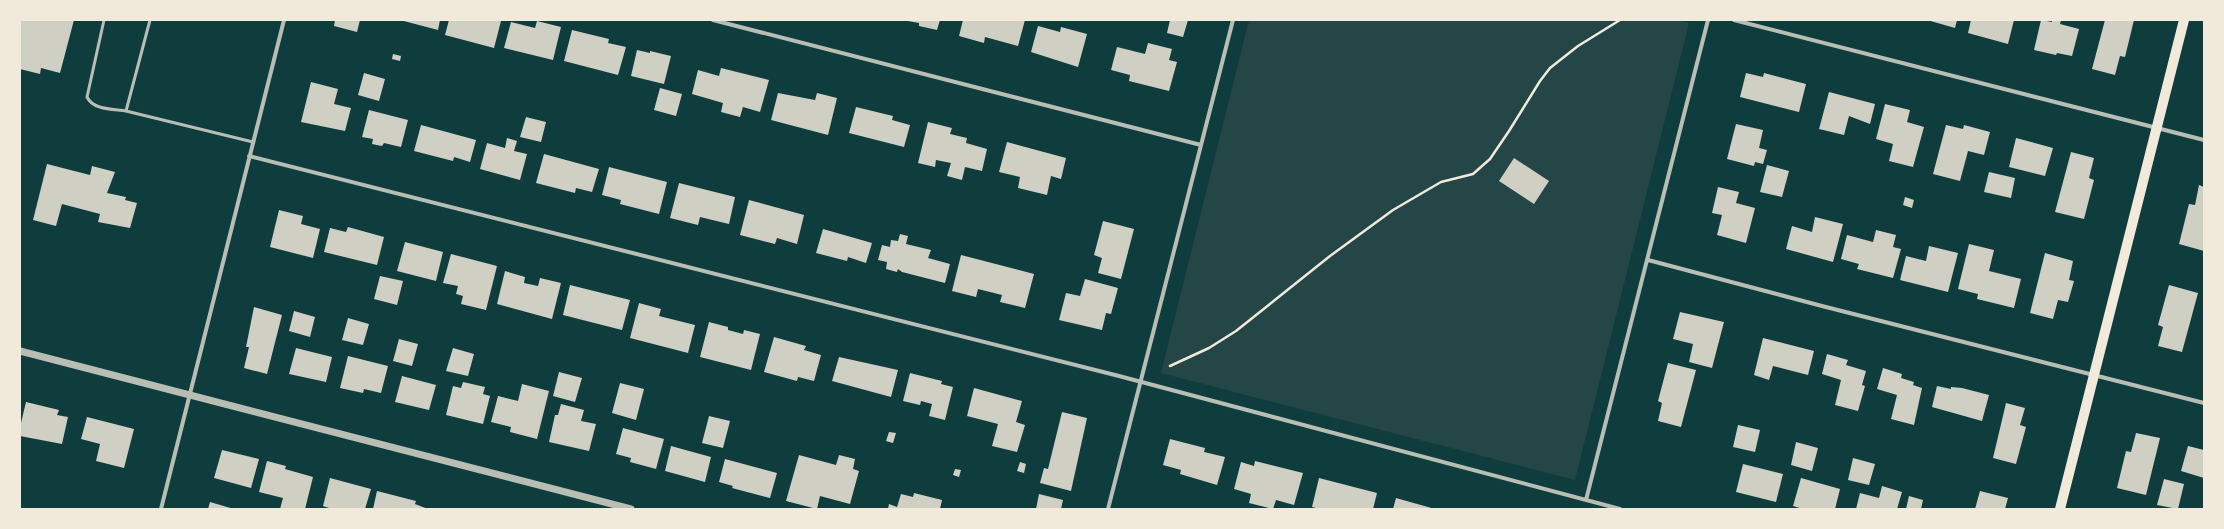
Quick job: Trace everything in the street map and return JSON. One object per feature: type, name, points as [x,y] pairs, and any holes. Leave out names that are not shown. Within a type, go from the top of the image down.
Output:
[{"type":"main road","points":[[2060,509],[2184,20]]},
{"type":"street","points":[[161,509],[284,20]]},
{"type":"street","points":[[713,20],[1201,146]]},
{"type":"street","points":[[1108,509],[1233,20]]},
{"type":"street","points":[[1586,500],[1708,20]]},
{"type":"street","points":[[1734,20],[2204,140]]},
{"type":"street","points":[[249,156],[1141,382],[1620,509]]},
{"type":"street","points":[[1648,260],[1829,308],[2204,403]]},
{"type":"street","points":[[20,351],[631,509]]},
{"type":"lane","points":[[104,20],[87,97],[89,102],[96,106],[126,111],[253,142]]},
{"type":"lane","points":[[126,111],[150,20]]},
{"type":"path","points":[[1170,366],[1209,348],[1236,331],[1330,256],[1393,210],[1441,182],[1473,174],[1490,159],[1540,80],[1550,68],[1578,46],[1620,20]]},
{"type":"shaded area","points":[[1249,20],[1678,20],[1689,23],[1575,480],[1161,373]]},
{"type":"building","points":[[20,20],[74,20],[60,73],[41,68],[40,74],[20,69]]},
{"type":"building","points":[[335,20],[360,20],[357,32],[334,26]]},
{"type":"building","points":[[400,20],[440,20],[438,30]]},
{"type":"building","points":[[449,20],[501,21],[494,48],[445,35]]},
{"type":"building","points":[[940,20],[937,30],[919,26],[919,23],[908,21]]},
{"type":"building","points":[[963,20],[1025,20],[1018,46],[985,37],[984,43],[959,36]]},
{"type":"building","points":[[1170,20],[1188,20],[1183,37],[1167,33]]},
{"type":"building","points":[[1927,20],[1957,20],[1955,28]]},
{"type":"building","points":[[1971,20],[2014,20],[2008,44],[1968,33]]},
{"type":"building","points":[[2041,20],[2052,22],[2052,20],[2061,20],[2060,24],[2079,29],[2072,56],[2057,53],[2056,55],[2034,50]]},
{"type":"building","points":[[2105,20],[2134,20],[2125,57],[2120,56],[2115,75],[2092,69]]},
{"type":"building","points":[[537,21],[561,27],[553,60],[504,48],[511,22],[535,28]]},
{"type":"building","points":[[1038,26],[1060,32],[1061,27],[1087,34],[1078,67],[1031,52]]},
{"type":"building","points":[[572,30],[609,39],[608,43],[626,47],[618,75],[564,61]]},
{"type":"building","points":[[1148,43],[1172,49],[1169,60],[1177,62],[1169,91],[1129,81],[1130,75],[1111,70],[1117,47],[1145,54]]},
{"type":"building","points":[[637,50],[650,53],[650,51],[671,56],[664,84],[631,76]]},
{"type":"building","points":[[393,54],[401,56],[400,61],[392,59]]},
{"type":"building","points":[[721,68],[769,80],[760,112],[743,107],[740,117],[721,112],[723,103],[692,94],[698,70],[719,76]]},
{"type":"building","points":[[364,73],[385,79],[379,101],[358,95]]},
{"type":"building","points":[[1746,73],[1763,77],[1764,73],[1806,84],[1799,112],[1740,97]]},
{"type":"building","points":[[311,82],[338,89],[334,104],[351,108],[345,131],[301,122]]},
{"type":"building","points":[[660,88],[682,94],[676,116],[654,110]]},
{"type":"building","points":[[1829,92],[1875,104],[1870,124],[1849,116],[1844,135],[1819,129]]},
{"type":"building","points":[[778,93],[815,100],[817,93],[837,98],[828,135],[771,120]]},
{"type":"building","points":[[1885,104],[1910,110],[1907,122],[1924,127],[1913,167],[1889,161],[1893,144],[1876,139]]},
{"type":"building","points":[[856,107],[893,116],[892,120],[910,125],[904,147],[849,133]]},
{"type":"building","points":[[369,110],[408,120],[401,147],[384,143],[382,146],[372,144],[373,139],[362,137]]},
{"type":"building","points":[[526,117],[546,122],[541,142],[520,137]]},
{"type":"building","points":[[928,122],[952,128],[950,134],[967,138],[966,143],[987,149],[982,171],[965,167],[962,180],[947,176],[951,163],[936,160],[935,167],[918,163]]},
{"type":"building","points":[[1736,124],[1763,130],[1759,148],[1767,150],[1763,164],[1755,162],[1754,166],[1727,159]]},
{"type":"building","points":[[421,125],[476,140],[470,162],[454,157],[453,161],[414,151]]},
{"type":"building","points":[[1946,125],[1963,129],[1964,125],[1990,132],[1984,155],[1968,151],[1960,181],[1933,174]]},
{"type":"building","points":[[507,138],[517,141],[514,151],[527,154],[520,180],[480,169],[487,143],[505,148]]},
{"type":"building","points":[[2016,138],[2053,148],[2045,176],[2009,167]]},
{"type":"building","points":[[1007,142],[1066,158],[1061,179],[1051,176],[1047,195],[1018,188],[1020,177],[999,172]]},
{"type":"building","points":[[2071,152],[2094,158],[2089,178],[2094,180],[2084,219],[2055,212]]},
{"type":"building","points":[[544,154],[599,169],[592,192],[576,188],[575,193],[536,183]]},
{"type":"building","points":[[1514,158],[1549,181],[1534,204],[1499,181]]},
{"type":"building","points":[[47,164],[90,175],[92,166],[115,172],[107,193],[126,197],[125,200],[137,203],[130,228],[98,222],[100,214],[62,204],[56,226],[33,220]]},
{"type":"building","points":[[1767,165],[1789,171],[1782,197],[1760,192]]},
{"type":"building","points":[[609,167],[667,182],[659,214],[620,204],[621,200],[602,195]]},
{"type":"building","points":[[1989,172],[2015,178],[2011,198],[1984,192]]},
{"type":"building","points":[[679,183],[735,197],[729,224],[700,217],[698,225],[670,218]]},
{"type":"building","points":[[2199,185],[2204,187],[2204,251],[2179,244],[2189,204],[2195,205]]},
{"type":"building","points":[[1718,187],[1739,192],[1736,203],[1755,208],[1746,243],[1717,235],[1722,215],[1712,213]]},
{"type":"building","points":[[1905,197],[1914,200],[1912,208],[1903,205]]},
{"type":"building","points":[[749,200],[804,215],[797,244],[777,238],[775,244],[740,235]]},
{"type":"building","points":[[279,210],[303,216],[301,224],[320,229],[313,258],[270,247]]},
{"type":"building","points":[[1815,217],[1843,224],[1833,262],[1786,249],[1792,226],[1812,232]]},
{"type":"building","points":[[1103,221],[1134,229],[1121,279],[1098,273],[1102,258],[1094,255]]},
{"type":"building","points":[[348,227],[384,237],[377,265],[324,252],[330,228],[346,232]]},
{"type":"building","points":[[823,229],[872,243],[866,263],[848,257],[847,261],[816,253]]},
{"type":"building","points":[[1876,230],[1896,235],[1893,247],[1901,249],[1893,278],[1857,269],[1859,264],[1841,259],[1847,235],[1873,242]]},
{"type":"building","points":[[900,234],[908,236],[906,244],[931,250],[928,258],[950,264],[945,283],[902,272],[898,269],[897,272],[886,269],[887,262],[878,260],[882,245],[890,247],[891,240],[898,241]]},
{"type":"building","points":[[405,242],[443,252],[436,281],[397,271]]},
{"type":"building","points":[[1969,244],[1994,250],[1989,271],[2021,279],[2014,308],[1977,299],[1978,294],[1958,289]]},
{"type":"building","points":[[1929,246],[1958,253],[1948,292],[1900,280],[1906,256],[1926,261]]},
{"type":"building","points":[[2045,253],[2073,261],[2069,280],[2074,281],[2068,302],[2058,300],[2053,319],[2030,313]]},
{"type":"building","points":[[451,254],[497,266],[486,310],[461,304],[463,296],[456,294],[458,286],[443,283]]},
{"type":"building","points":[[961,255],[1034,274],[1025,308],[1000,302],[1002,295],[978,289],[976,297],[952,291]]},
{"type":"building","points":[[505,271],[525,277],[524,283],[538,286],[540,278],[561,283],[552,319],[497,304]]},
{"type":"building","points":[[380,276],[403,281],[397,305],[374,299]]},
{"type":"building","points":[[1085,279],[1118,288],[1111,314],[1106,313],[1102,330],[1059,320],[1066,293],[1080,296]]},
{"type":"building","points":[[570,285],[630,300],[622,330],[563,315]]},
{"type":"building","points":[[2169,285],[2198,293],[2182,352],[2158,346],[2163,327],[2158,325]]},
{"type":"building","points":[[639,303],[661,309],[659,316],[695,325],[688,353],[630,338]]},
{"type":"building","points":[[254,307],[282,315],[267,374],[244,368],[249,347],[246,347]]},
{"type":"building","points":[[294,311],[315,317],[310,337],[289,331]]},
{"type":"building","points":[[1680,312],[1724,322],[1712,368],[1689,362],[1693,344],[1673,339]]},
{"type":"building","points":[[348,318],[369,324],[363,345],[342,340]]},
{"type":"building","points":[[709,322],[728,327],[728,330],[743,334],[744,330],[760,334],[751,370],[700,357]]},
{"type":"building","points":[[774,337],[806,346],[804,350],[821,355],[814,381],[798,377],[797,381],[764,372]]},
{"type":"building","points":[[1763,338],[1814,351],[1808,375],[1773,366],[1769,380],[1754,375]]},
{"type":"building","points":[[399,339],[418,344],[412,366],[393,361]]},
{"type":"building","points":[[296,348],[332,357],[326,382],[289,374]]},
{"type":"building","points":[[453,348],[474,354],[468,376],[446,371]]},
{"type":"building","points":[[1827,354],[1848,360],[1846,365],[1866,371],[1862,385],[1865,386],[1858,411],[1835,405],[1841,380],[1822,374]]},
{"type":"building","points":[[348,356],[388,366],[381,393],[364,389],[363,393],[340,388]]},
{"type":"building","points":[[839,357],[898,370],[891,397],[832,381]]},
{"type":"building","points":[[1668,363],[1696,370],[1681,427],[1658,421],[1662,403],[1658,401]]},
{"type":"building","points":[[1883,368],[1902,374],[1901,378],[1914,382],[1913,385],[1922,388],[1914,425],[1891,419],[1897,395],[1877,389]]},
{"type":"building","points":[[559,372],[582,378],[575,402],[553,396]]},
{"type":"building","points":[[910,373],[942,381],[941,384],[953,387],[945,420],[929,416],[932,404],[921,401],[920,405],[903,401]]},
{"type":"building","points":[[402,376],[436,385],[429,410],[395,402]]},
{"type":"building","points":[[463,382],[485,387],[483,394],[490,396],[483,424],[446,415],[453,386],[461,388]]},
{"type":"building","points":[[620,383],[644,389],[636,420],[612,413]]},
{"type":"building","points":[[522,384],[549,391],[537,439],[510,432],[511,427],[491,422],[498,396],[518,401]]},
{"type":"building","points":[[1937,386],[1951,389],[1951,387],[1962,388],[1989,395],[1982,421],[1932,407]]},
{"type":"building","points":[[974,388],[1022,401],[1016,422],[1025,425],[1017,452],[992,446],[998,424],[967,416]]},
{"type":"building","points":[[26,402],[59,410],[57,415],[68,417],[62,444],[20,436],[20,427]]},
{"type":"building","points":[[2006,403],[2025,408],[2020,425],[2026,427],[2016,464],[1993,458]]},
{"type":"building","points":[[561,404],[584,410],[581,421],[596,424],[589,451],[549,442],[555,415],[558,415]]},
{"type":"building","points":[[1062,412],[1087,418],[1071,491],[1040,483],[1044,468],[1048,469]]},
{"type":"building","points":[[709,416],[730,421],[723,448],[702,443]]},
{"type":"building","points":[[87,417],[134,429],[124,468],[96,461],[100,444],[81,439]]},
{"type":"building","points":[[1738,425],[1760,430],[1755,452],[1733,447]]},
{"type":"building","points":[[623,428],[664,439],[656,469],[630,462],[631,458],[616,454]]},
{"type":"building","points":[[889,432],[896,433],[893,443],[886,441]]},
{"type":"building","points":[[2136,433],[2160,438],[2146,495],[2117,488],[2126,451],[2131,452]]},
{"type":"building","points":[[1170,439],[1205,448],[1204,452],[1225,457],[1217,485],[1180,474],[1181,470],[1163,465]]},
{"type":"building","points":[[1796,442],[1818,448],[1812,471],[1791,465]]},
{"type":"building","points":[[671,446],[711,457],[705,482],[665,471]]},
{"type":"building","points":[[2188,446],[2204,450],[2204,478],[2181,471]]},
{"type":"building","points":[[222,450],[259,459],[251,488],[214,478]]},
{"type":"building","points":[[799,455],[836,465],[839,455],[855,459],[853,469],[859,471],[850,504],[820,496],[817,509],[786,501]]},
{"type":"building","points":[[1853,458],[1875,464],[1869,485],[1848,480]]},
{"type":"building","points":[[725,459],[777,473],[770,498],[732,488],[733,486],[719,482]]},
{"type":"building","points":[[267,461],[286,466],[285,469],[313,477],[305,509],[280,509],[283,498],[259,492]]},
{"type":"building","points":[[1255,461],[1303,473],[1294,505],[1276,500],[1273,509],[1249,503],[1251,494],[1234,489],[1241,462],[1254,466]]},
{"type":"building","points":[[1020,462],[1026,464],[1024,473],[1017,471]]},
{"type":"building","points":[[1743,464],[1783,474],[1776,502],[1736,492]]},
{"type":"building","points":[[955,469],[961,470],[959,477],[953,475]]},
{"type":"building","points":[[330,478],[371,489],[365,509],[332,509],[323,506]]},
{"type":"building","points":[[1319,478],[1377,493],[1373,509],[1320,509],[1312,507]]},
{"type":"building","points":[[1801,478],[1840,489],[1835,509],[1803,509],[1793,506]]},
{"type":"building","points":[[2164,479],[2184,484],[2178,509],[2157,505]]},
{"type":"building","points":[[1882,486],[1902,492],[1897,509],[1856,509],[1860,493],[1879,498]]},
{"type":"building","points":[[377,491],[416,501],[415,504],[428,509],[373,509]]},
{"type":"building","points":[[1980,491],[2008,498],[2005,509],[1975,509]]},
{"type":"building","points":[[914,493],[942,500],[940,509],[888,509],[889,504],[897,507],[901,494],[913,497]]},
{"type":"building","points":[[1039,494],[1063,500],[1061,509],[1036,509]]},
{"type":"building","points":[[1909,496],[1923,500],[1921,509],[1906,509]]},
{"type":"building","points":[[1396,498],[1435,509],[1393,509]]},
{"type":"building","points":[[210,502],[234,509],[208,509]]}]
